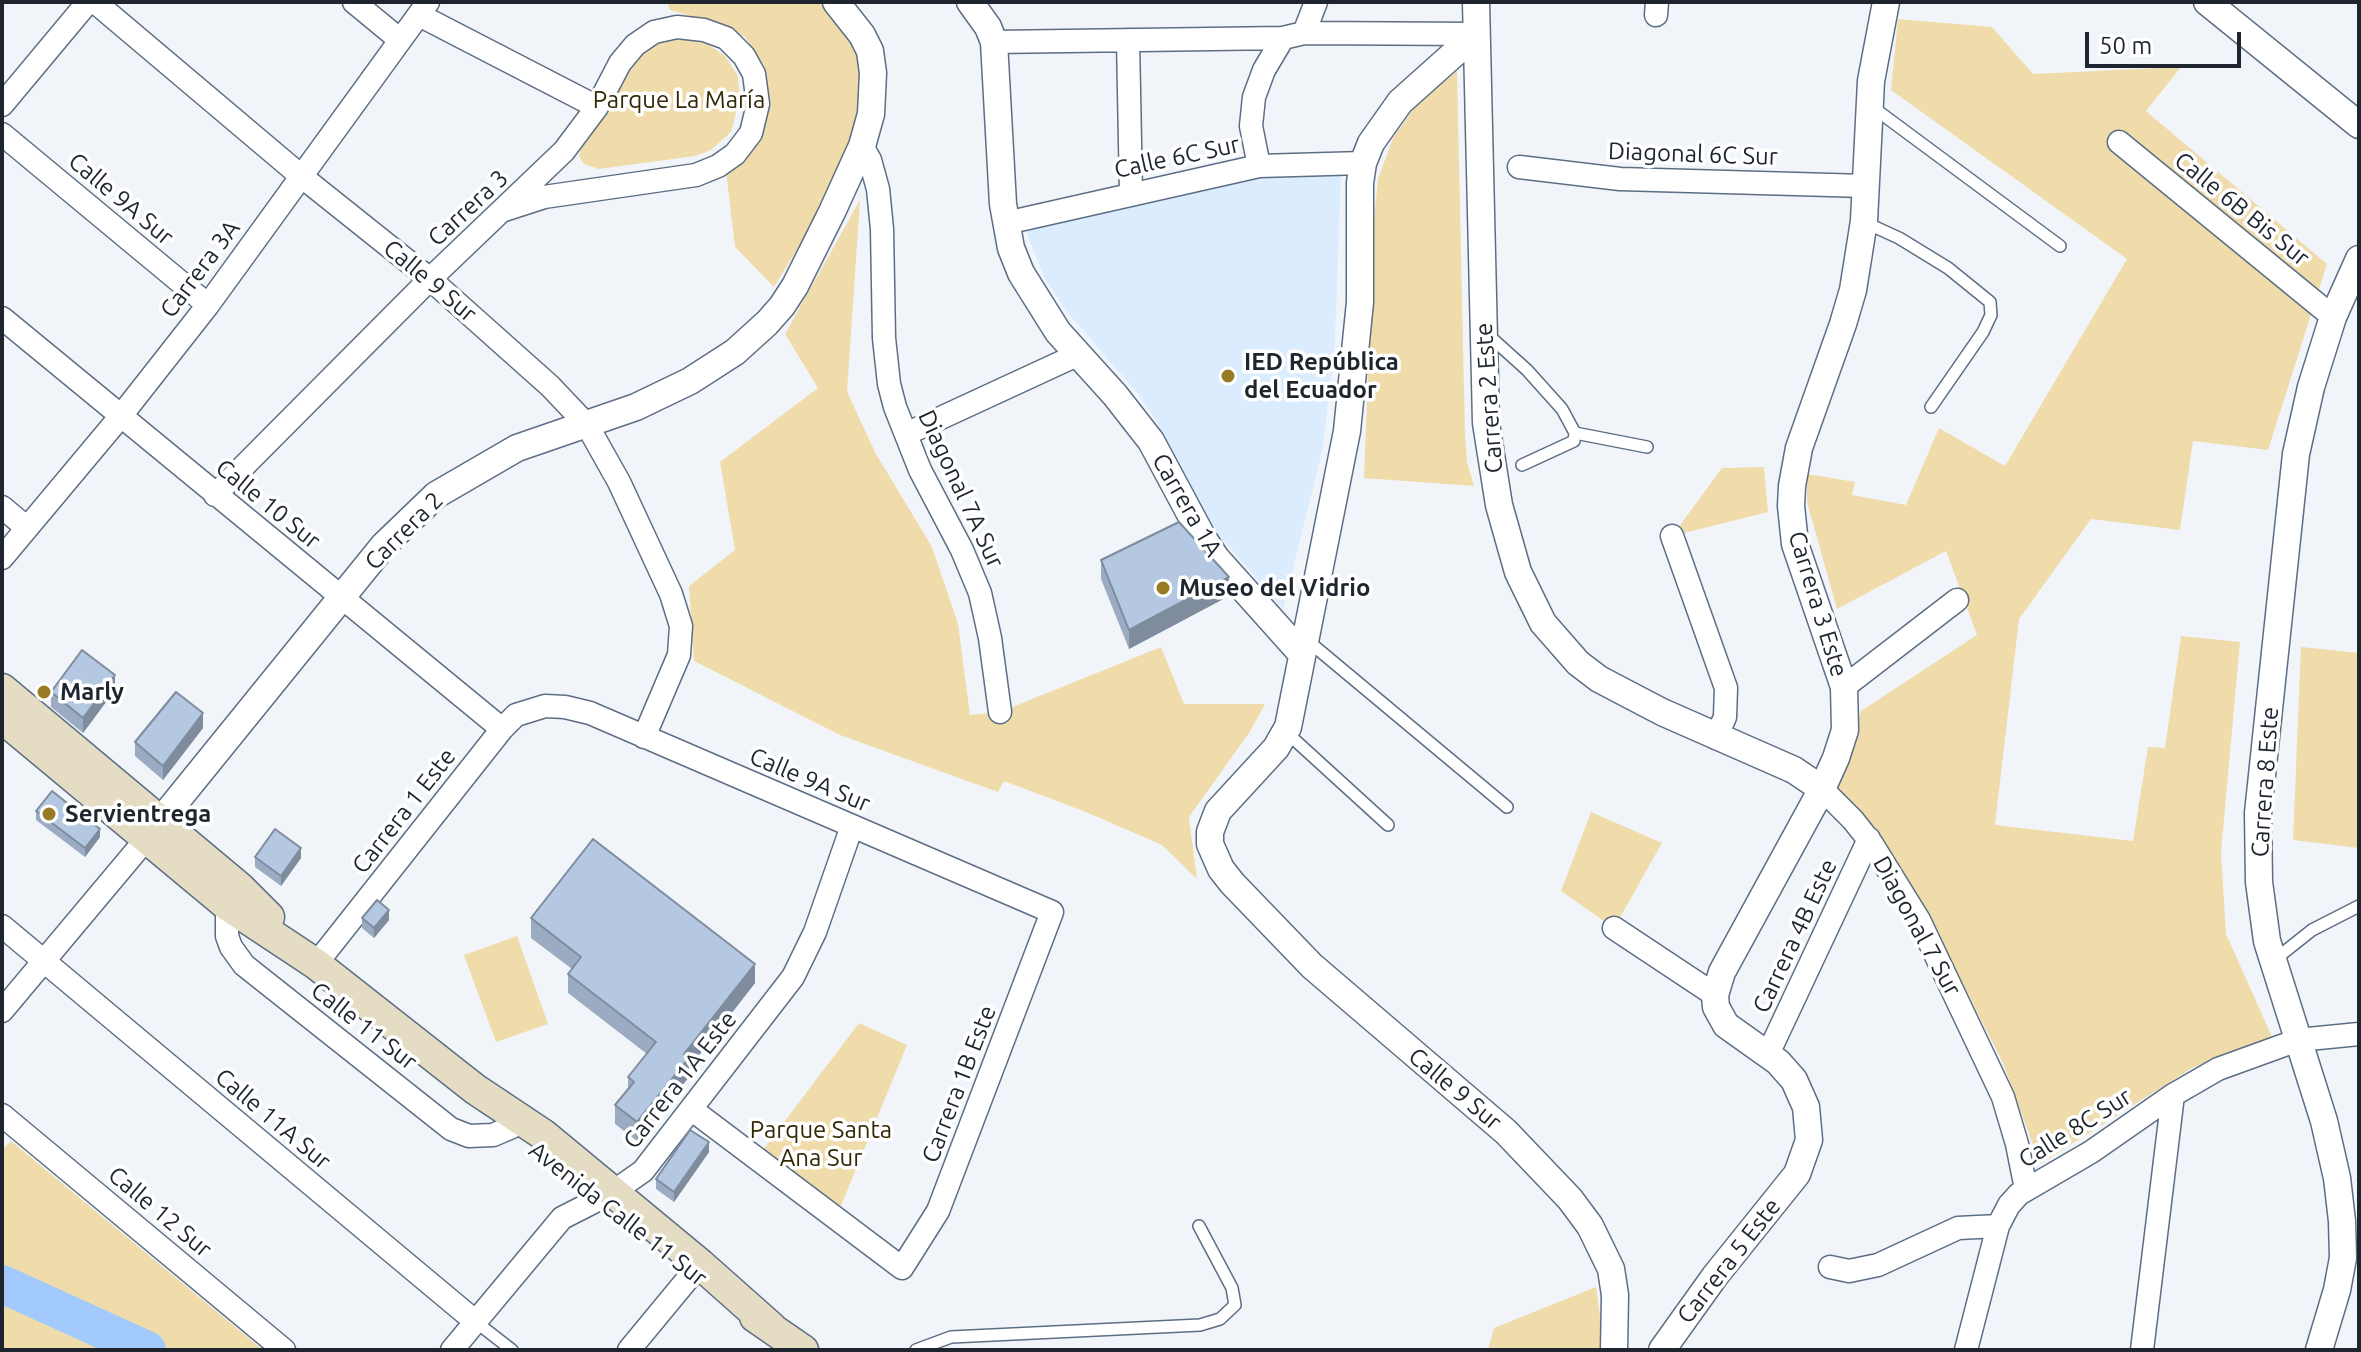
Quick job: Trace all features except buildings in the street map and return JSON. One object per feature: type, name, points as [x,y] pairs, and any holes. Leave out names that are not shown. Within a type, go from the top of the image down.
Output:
[{"type":"main road","name":"Avenida Calle 11 Sur","points":[[2,689],[154,830],[227,905],[316,964],[475,1089],[544,1135],[604,1196],[691,1275],[786,1342]]},
{"type":"main road","name":"Avenida Calle 11 Sur","points":[[2,718],[154,830],[240,888],[316,964]]},
{"type":"main road","name":"Avenida Calle 11 Sur","points":[[475,1089],[534,1150],[700,1264],[786,1342]]},
{"type":"street","points":[[2,105],[88,2]]},
{"type":"street","name":"Calle 9 Sur","points":[[95,2],[301,176],[430,279],[550,386],[587,425],[619,482],[671,594],[681,626],[679,655],[644,737]]},
{"type":"street","points":[[354,2],[400,40]]},
{"type":"street","name":"Carrera 2","points":[[2,1011],[154,830],[384,545],[436,495],[517,448],[636,407],[690,381],[735,352],[767,323],[795,286],[862,146],[871,114],[872,62],[862,35],[836,2]]},
{"type":"street","points":[[970,2],[988,27],[994,42],[1476,34]]},
{"type":"street","points":[[1259,166],[1251,126],[1254,97],[1264,70],[1294,35],[1316,2]]},
{"type":"street","name":"Carrera 2 Este","points":[[1476,2],[1486,423],[1491,467],[1518,572],[1543,623],[1578,663],[1599,679],[1716,738]]},
{"type":"street","name":"Carrera 3 Este","points":[[1715,995],[1722,972],[1822,789],[1845,730],[1844,687],[1800,562],[1792,525],[1791,496],[1799,448],[1853,290],[1864,221],[1869,104],[1886,2]]},
{"type":"street","points":[[2207,2],[2359,125]]},
{"type":"street","points":[[423,9],[597,107]]},
{"type":"street","name":"Carrera 3A","points":[[2,558],[120,417],[208,305],[423,9]]},
{"type":"street","name":"Carrera 3","points":[[215,495],[430,279],[564,151],[597,107],[620,63],[635,45],[654,32],[677,27],[704,30],[726,38],[744,56],[754,74],[758,104],[751,133],[735,154],[718,166],[696,175],[577,190],[504,210]]},
{"type":"street","points":[[1286,732],[1340,475],[1354,378],[1360,302],[1360,183],[1363,163],[1371,143],[1400,102],[1476,34]]},
{"type":"street","points":[[1128,40],[1131,194]]},
{"type":"street","name":"Carrera 1A","points":[[994,42],[1006,223],[1011,248],[1031,293],[1077,355],[1115,395],[1151,441],[1216,558],[1303,645]]},
{"type":"street","name":"Calle 9A Sur","points":[[2,134],[208,305]]},
{"type":"street","name":"Calle 6B Bis Sur","points":[[2119,142],[2333,317]]},
{"type":"street","name":"Diagonal 7A Sur","points":[[862,146],[870,160],[878,189],[883,244],[884,338],[889,384],[920,470],[962,550],[980,593],[990,638],[1000,712]]},
{"type":"street","name":"Calle 6C Sur","points":[[1006,223],[1259,166],[1363,163]]},
{"type":"street","name":"Diagonal 6C Sur","points":[[1519,167],[1620,179],[1865,186]]},
{"type":"street","name":"Carrera 8 Este","points":[[2319,1350],[2343,1258],[2342,1221],[2337,1178],[2324,1121],[2272,961],[2262,916],[2258,813],[2296,454],[2311,387],[2333,317],[2359,259]]},
{"type":"street","name":"Calle 10 Sur","points":[[2,318],[502,729]]},
{"type":"street","points":[[906,434],[1077,355]]},
{"type":"street","points":[[2,507],[27,528]]},
{"type":"street","points":[[1672,536],[1726,688],[1725,717],[1716,738]]},
{"type":"street","points":[[1844,687],[1957,600]]},
{"type":"street","name":"Calle 9A Sur","points":[[545,706],[590,713],[1052,912]]},
{"type":"street","name":"Carrera 1 Este","points":[[316,964],[502,729],[516,715],[545,706]]},
{"type":"street","name":"Calle 9 Sur","points":[[1286,732],[1276,748],[1218,811],[1210,832],[1210,844],[1221,869],[1312,966],[1506,1132],[1570,1199],[1590,1226],[1611,1269],[1615,1295],[1614,1350]]},
{"type":"street","name":"Diagonal 7 Sur","points":[[1716,738],[1794,770],[1822,789],[1869,839],[1919,920],[1987,1060],[2011,1120],[2026,1189]]},
{"type":"street","name":"Carrera 1A Este","points":[[452,1350],[562,1218],[639,1175],[793,977],[815,932],[852,826]]},
{"type":"street","name":"Carrera 4B Este","points":[[1768,1054],[1869,839]]},
{"type":"street","name":"Calle 11 Sur","points":[[227,905],[227,936],[244,965],[451,1129],[469,1136],[493,1135],[512,1127]]},
{"type":"street","name":"Carrera 1B Este","points":[[691,1109],[902,1268],[938,1211],[1052,912]]},
{"type":"street","name":"Calle 11A Sur","points":[[2,926],[476,1322]]},
{"type":"street","points":[[1614,928],[1715,995],[1720,1017],[1726,1025],[1768,1054]]},
{"type":"street","name":"Calle 8C Sur","points":[[1998,1226],[2009,1205],[2026,1189],[2091,1152],[2173,1095],[2239,1059],[2298,1040],[2359,1034]]},
{"type":"street","name":"Carrera 5 Este","points":[[1662,1350],[1715,1276],[1797,1174],[1809,1140],[1806,1107],[1794,1080],[1768,1054]]},
{"type":"street","points":[[2142,1350],[2173,1095]]},
{"type":"street","name":"Calle 12 Sur","points":[[2,1115],[284,1350]]},
{"type":"street","points":[[1830,1267],[1849,1271],[1878,1265],[1896,1254],[1958,1228],[1998,1226],[1966,1350]]},
{"type":"street","points":[[629,1350],[691,1275]]},
{"type":"lane","points":[[1869,104],[2060,246]]},
{"type":"lane","points":[[1864,221],[1948,268],[1990,302],[1991,315],[1983,332],[1931,407]]},
{"type":"lane","points":[[1483,330],[1527,370],[1562,409],[1575,433],[1574,441],[1522,465]]},
{"type":"lane","points":[[1575,433],[1647,447]]},
{"type":"lane","points":[[1303,645],[1507,807]]},
{"type":"lane","points":[[1286,732],[1388,825]]},
{"type":"lane","points":[[2272,961],[2312,930],[2359,906]]},
{"type":"lane","points":[[916,1350],[951,1337],[1200,1325],[1220,1319],[1235,1305],[1232,1288],[1199,1226]]},
{"type":"lane","name":"Calle 11A Sur","points":[[476,1322],[512,1350]]},
{"type":"shaded area","name":"IED República del Ecuador","points":[[1341,173],[1335,341],[1323,447],[1283,609],[1217,533],[1139,395],[1068,313],[1045,279],[1025,229],[1259,175]]},
{"type":"green space","points":[[667,2],[826,2],[856,49],[864,84],[856,132],[806,235],[774,287],[735,247],[726,171],[744,163],[760,135],[769,103],[765,67],[745,37],[714,23],[670,10]]},
{"type":"green space","points":[[1898,19],[1992,27],[2033,74],[2181,67],[2146,111],[2327,264],[2268,450],[2193,441],[2180,530],[2091,519],[2019,619],[1995,825],[2133,841],[2148,747],[2165,748],[2181,636],[2240,642],[2221,852],[2226,934],[2273,1039],[2192,1068],[2040,1164],[2003,1063],[1941,941],[1887,846],[1836,788],[1861,711],[1977,635],[1946,551],[1837,609],[1807,502],[1807,474],[1855,482],[1852,495],[1906,505],[1939,428],[2005,466],[2127,259],[1891,90]]},
{"type":"green space","name":"Parque La María","points":[[678,38],[706,43],[725,56],[738,76],[740,97],[731,132],[711,150],[695,156],[599,169],[584,164],[579,156],[582,146],[632,61],[655,44]]},
{"type":"green space","points":[[1457,71],[1465,435],[1467,462],[1474,486],[1364,478],[1378,179],[1393,138],[1417,104]]},
{"type":"green space","points":[[860,200],[847,392],[876,454],[932,547],[958,624],[970,715],[1000,712],[1161,647],[1184,704],[1265,704],[1249,733],[1189,817],[1197,879],[1162,845],[1086,812],[1004,781],[998,792],[840,735],[694,661],[689,586],[735,550],[720,462],[818,388],[785,334]]},
{"type":"green space","points":[[1764,467],[1768,512],[1672,536],[1722,468]]},
{"type":"green space","points":[[2301,647],[2359,653],[2359,848],[2293,840]]},
{"type":"green space","points":[[1591,812],[1662,843],[1614,928],[1561,891]]},
{"type":"green space","points":[[517,936],[548,1024],[496,1042],[464,955]]},
{"type":"green space","name":"Parque Santa Ana Sur","points":[[859,1023],[907,1045],[840,1208],[760,1154]]},
{"type":"green space","points":[[11,1141],[263,1350],[2,1350],[2,1150]]},
{"type":"green space","points":[[1596,1287],[1601,1324],[1600,1350],[1488,1350],[1494,1328]]},
{"type":"waterway","points":[[2,1284],[147,1350]]},
{"type":"place","name":"IED República del Ecuador","points":[[1228,376]]},
{"type":"place","name":"Museo del Vidrio","points":[[1163,588]]},
{"type":"place","name":"Marly","points":[[44,692]]},
{"type":"place","name":"Servientrega","points":[[49,814]]}]
